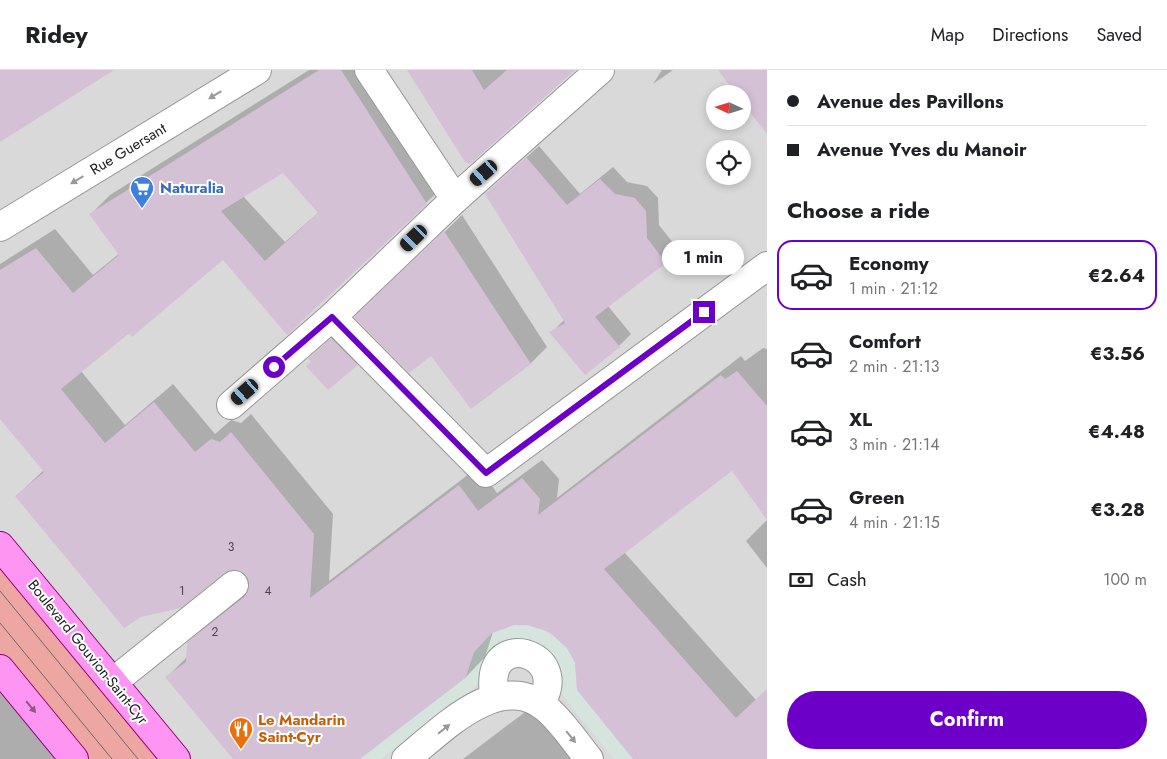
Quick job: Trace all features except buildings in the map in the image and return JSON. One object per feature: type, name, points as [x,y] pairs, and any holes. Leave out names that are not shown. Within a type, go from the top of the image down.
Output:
[{"type":"main road","name":"Boulevard Gouvion-Saint-Cyr","points":[[0,546],[176,759]]},
{"type":"main road","points":[[0,669],[74,759]]},
{"type":"street","name":"Rue Guersant","points":[[0,227],[257,70]]},
{"type":"street","points":[[369,70],[455,199]]},
{"type":"street","points":[[231,405],[332,317],[455,199],[600,70]]},
{"type":"street","points":[[332,317],[486,473],[767,266]]},
{"type":"street","points":[[113,682],[234,584]]},
{"type":"street","points":[[494,698],[495,670],[501,661],[516,653],[527,654],[537,658],[548,674],[548,686],[540,704]]},
{"type":"street","points":[[406,759],[473,707],[494,698],[520,697],[540,704],[553,715],[589,759]]},
{"type":"shaded area","points":[[0,70],[767,70],[767,759],[0,759]]},
{"type":"shaded area","points":[[0,560],[164,759],[86,759],[0,655]]},
{"type":"shaded area","points":[[514,625],[535,626],[558,638],[567,648],[575,663],[577,690],[633,759],[614,759],[565,699],[562,694],[560,666],[549,650],[537,642],[517,639],[503,642],[492,650],[484,660],[479,681],[474,688],[381,759],[360,759],[467,677],[474,652],[492,633]]},
{"type":"tram line","points":[[0,591],[138,759]]},
{"type":"tram line","points":[[0,623],[112,759]]},
{"type":"place","name":"Naturalia","points":[[142,209]]},
{"type":"place","name":"Le Mandarin Saint-Cyr","points":[[241,750]]},
{"type":"route","points":[[274,367],[332,317],[486,473],[704,312]]}]
